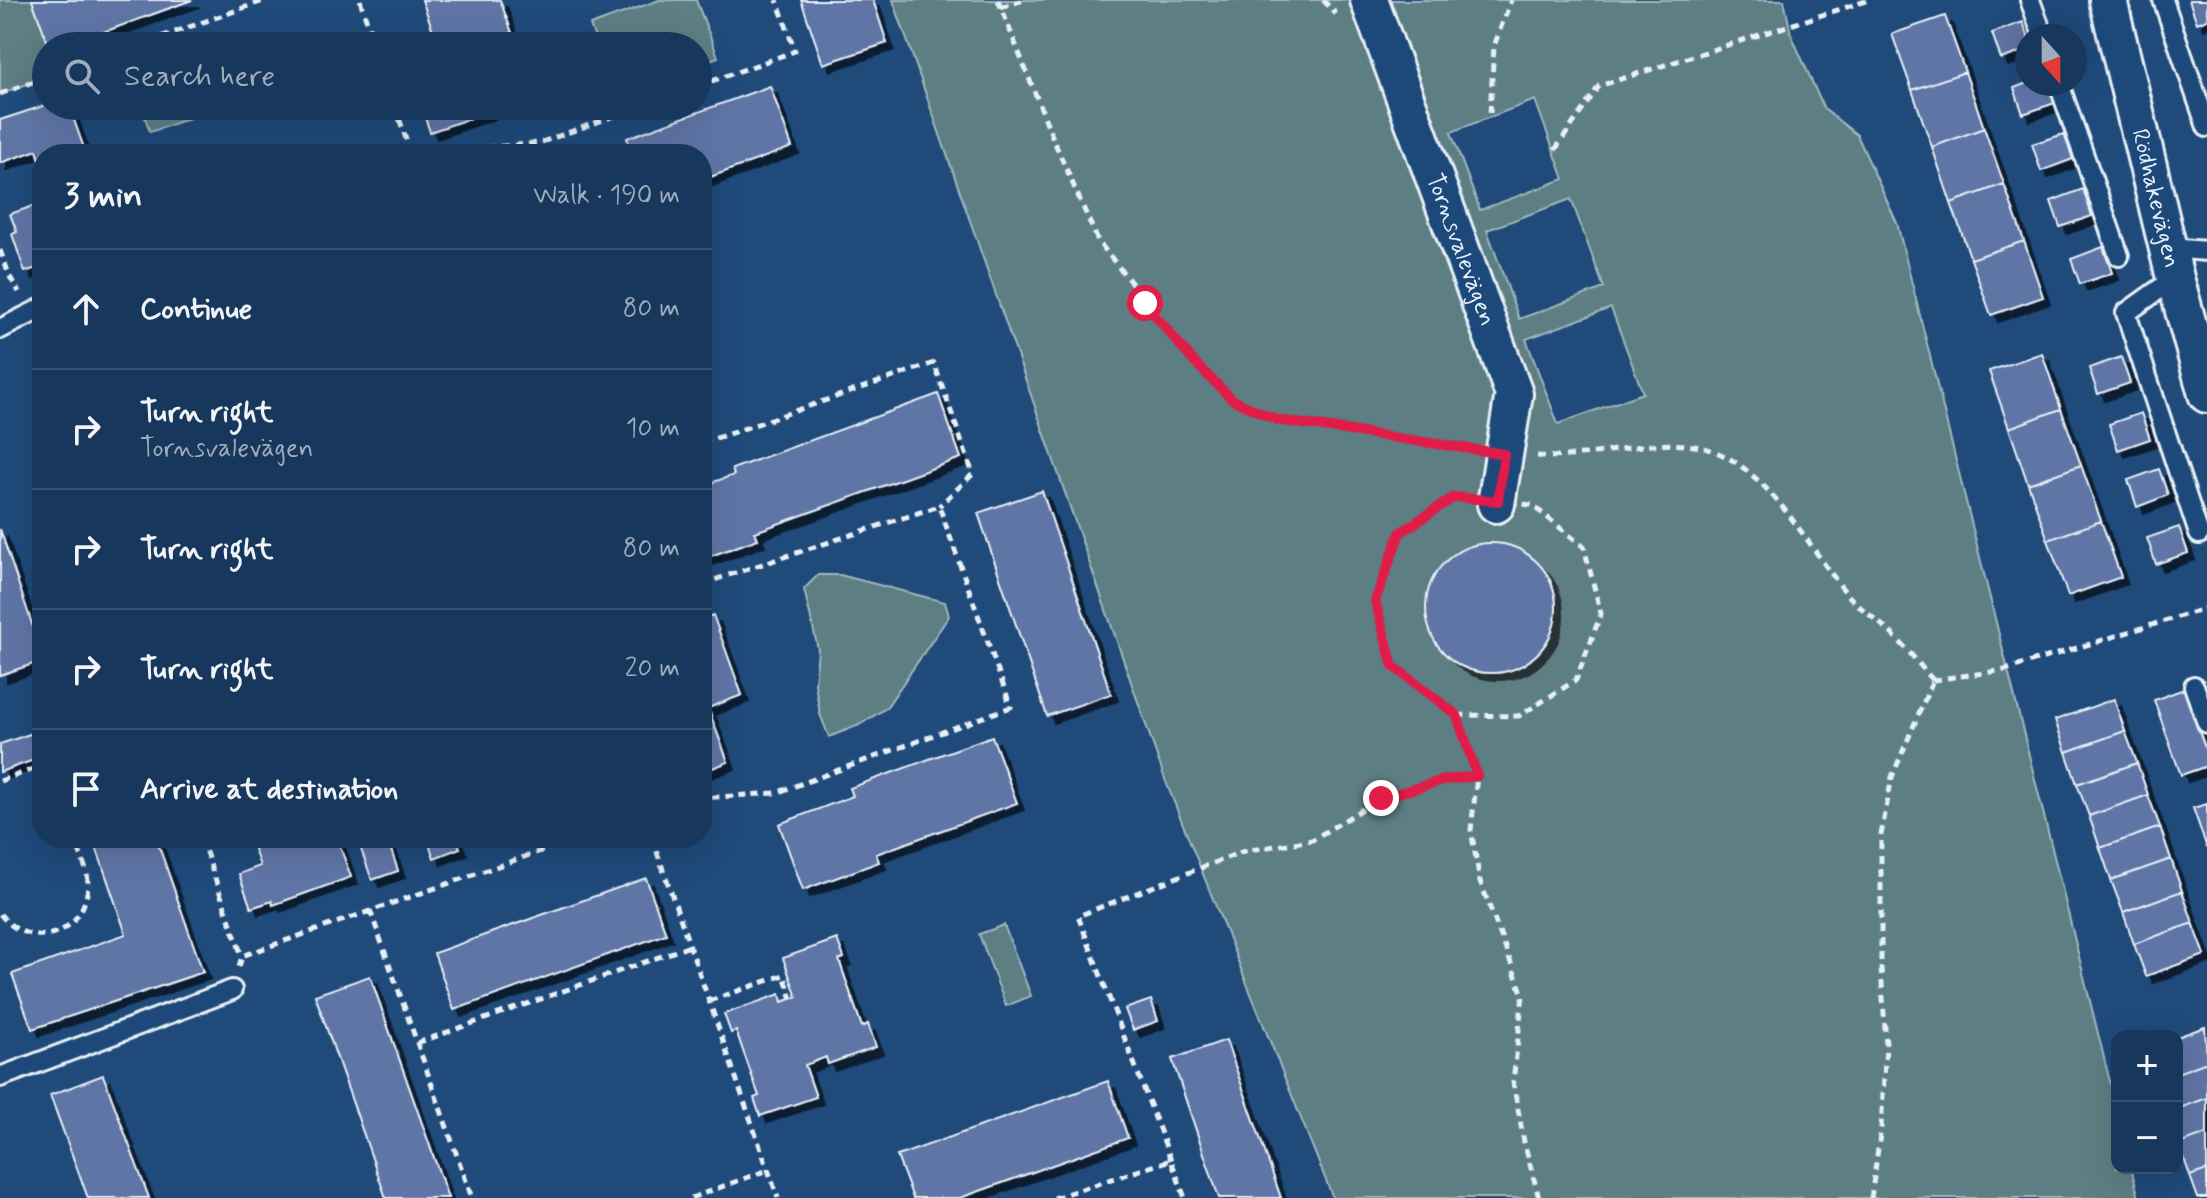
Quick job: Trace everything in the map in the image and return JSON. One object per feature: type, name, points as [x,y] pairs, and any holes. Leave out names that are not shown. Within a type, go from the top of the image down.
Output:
[{"type":"street","name":"Tornsvalevägen","points":[[1369,0],[1514,394],[1497,502]]},
{"type":"street","name":"Rödhakevägen","points":[[2108,0],[2207,394]]},
{"type":"lane","points":[[2030,0],[2039,24]]},
{"type":"lane","points":[[2163,0],[2207,127]]},
{"type":"lane","points":[[2063,96],[2119,256]]},
{"type":"lane","points":[[2199,534],[2126,313],[2172,263],[2207,251]]},
{"type":"lane","points":[[0,329],[32,313]]},
{"type":"lane","points":[[2194,686],[2207,723]]},
{"type":"lane","points":[[0,1077],[232,990]]},
{"type":"path","points":[[175,32],[266,0]]},
{"type":"path","points":[[360,0],[370,32]]},
{"type":"path","points":[[712,81],[795,51],[777,0]]},
{"type":"path","points":[[998,0],[1098,241],[1194,362],[1233,400],[1277,420],[1504,454],[1561,456],[1663,444],[1695,446],[1720,453],[1753,475],[1788,515],[1849,597],[1897,639],[1933,680]]},
{"type":"path","points":[[1001,7],[1024,0]]},
{"type":"path","points":[[1490,113],[1494,46],[1511,0]]},
{"type":"path","points":[[1555,150],[1599,86],[1869,0]]},
{"type":"path","points":[[0,94],[32,82]]},
{"type":"path","points":[[400,120],[408,144]]},
{"type":"path","points":[[527,144],[539,143],[603,120]]},
{"type":"path","points":[[712,440],[934,363],[973,474],[939,506],[712,581]]},
{"type":"path","points":[[1457,715],[1519,716],[1576,680],[1601,614],[1584,547],[1532,505],[1454,497],[1400,533],[1375,601],[1393,666],[1457,715],[1477,776],[1471,830],[1480,881],[1523,995],[1513,1082],[1539,1198]]},
{"type":"path","points":[[712,797],[776,793],[1011,707],[939,506]]},
{"type":"path","points":[[1933,680],[2005,670],[2207,608]]},
{"type":"path","points":[[1871,1198],[1881,1128],[1886,1045],[1881,967],[1881,835],[1892,777],[1933,680]]},
{"type":"path","points":[[0,781],[32,770]]},
{"type":"path","points":[[1185,1198],[1078,916],[1244,851],[1312,840],[1381,798],[1444,780],[1477,776]]},
{"type":"path","points":[[0,914],[8,924],[25,934],[45,936],[64,929],[77,918],[89,882],[77,848]]},
{"type":"path","points":[[204,848],[242,956],[232,990]]},
{"type":"path","points":[[242,956],[549,848]]},
{"type":"path","points":[[656,848],[778,1198]]},
{"type":"path","points":[[370,910],[472,1198]]},
{"type":"path","points":[[417,1043],[690,946]]},
{"type":"path","points":[[709,1001],[784,975],[792,999]]},
{"type":"path","points":[[1054,1198],[1171,1160]]},
{"type":"path","points":[[691,1198],[768,1170]]},
{"type":"green space","points":[[0,0],[32,0],[44,32],[32,32],[32,82],[0,94]]},
{"type":"green space","points":[[659,0],[696,0],[708,32],[593,32],[590,25]]},
{"type":"green space","points":[[893,0],[1784,0],[1791,34],[1824,109],[1857,135],[1897,223],[2111,1086],[2111,1174],[2133,1174],[2139,1198],[1333,1198],[1166,782]],"holes":[[[1535,100],[1564,179],[1480,210],[1451,132]],[[1571,199],[1604,288],[1519,319],[1487,230]],[[1611,308],[1643,393],[1558,424],[1526,339]]]},
{"type":"green space","points":[[712,41],[718,57],[712,59]]},
{"type":"green space","points":[[146,120],[184,120],[150,132]]},
{"type":"green space","points":[[818,575],[840,575],[945,602],[949,616],[886,708],[859,725],[829,737],[820,714],[815,684],[818,649],[804,589]]},
{"type":"green space","points":[[1004,925],[1031,996],[1006,1006],[979,934]]},
{"type":"building","points":[[32,0],[192,0],[104,32],[44,32]]},
{"type":"building","points":[[422,0],[500,0],[512,32],[433,32]]},
{"type":"building","points":[[801,0],[873,0],[887,43],[823,64]]},
{"type":"building","points":[[2189,0],[2207,0],[2207,19],[2197,23]]},
{"type":"building","points":[[1945,16],[1965,72],[1912,90],[1892,34]]},
{"type":"building","points":[[2015,25],[2015,54],[2001,59],[1992,33]]},
{"type":"building","points":[[1965,72],[1984,128],[1932,147],[1912,90]]},
{"type":"building","points":[[770,86],[792,147],[712,176],[712,144],[629,144],[627,138],[676,120],[712,120],[712,107]]},
{"type":"building","points":[[2017,96],[2052,96],[2055,103],[2023,114]]},
{"type":"building","points":[[32,110],[32,120],[74,120],[82,144],[32,144],[32,152],[0,163],[0,120]]},
{"type":"building","points":[[426,120],[465,120],[430,132]]},
{"type":"building","points":[[1984,128],[2004,184],[1951,203],[1932,147]]},
{"type":"building","points":[[2064,134],[2073,159],[2041,171],[2032,144]]},
{"type":"building","points":[[2004,184],[2024,241],[1971,259],[1951,203]]},
{"type":"building","points":[[2083,189],[2092,216],[2060,227],[2051,201]]},
{"type":"building","points":[[32,206],[32,270],[25,272],[12,234],[17,232],[10,214]]},
{"type":"building","points":[[2024,241],[2043,297],[1991,315],[1971,259]]},
{"type":"building","points":[[2103,247],[2112,273],[2080,284],[2071,259]]},
{"type":"building","points":[[2042,353],[2061,409],[2009,428],[1989,371]]},
{"type":"building","points":[[2121,357],[2130,383],[2098,394],[2089,368]]},
{"type":"building","points":[[938,394],[961,458],[755,532],[758,539],[712,555],[712,483],[734,475],[732,469]]},
{"type":"building","points":[[2061,409],[2081,465],[2028,484],[2009,428]]},
{"type":"building","points":[[2141,413],[2150,439],[2118,450],[2109,424]]},
{"type":"building","points":[[2081,465],[2101,521],[2048,540],[2028,484]]},
{"type":"building","points":[[2159,469],[2168,495],[2137,507],[2128,480]]},
{"type":"building","points":[[1042,491],[1111,694],[1047,716],[978,513]]},
{"type":"building","points":[[2101,521],[2121,577],[2068,596],[2048,540]]},
{"type":"building","points":[[2179,527],[2188,553],[2156,564],[2147,538]]},
{"type":"building","points":[[0,529],[32,624],[32,664],[0,675]]},
{"type":"building","points":[[1491,543],[1516,548],[1537,562],[1551,583],[1556,608],[1551,633],[1537,654],[1516,668],[1491,673],[1466,668],[1445,654],[1431,633],[1426,608],[1431,583],[1445,562],[1466,548]]},
{"type":"building","points":[[712,615],[742,695],[712,706]]},
{"type":"building","points":[[2184,689],[2207,753],[2207,766],[2181,775],[2154,700]]},
{"type":"building","points":[[2114,699],[2125,731],[2066,752],[2055,720]]},
{"type":"building","points":[[712,719],[728,762],[712,768]]},
{"type":"building","points":[[2125,731],[2137,763],[2077,784],[2066,752]]},
{"type":"building","points":[[32,733],[32,761],[0,772],[0,744]]},
{"type":"building","points":[[992,736],[1017,803],[876,854],[879,862],[803,890],[779,824],[853,796],[850,788]]},
{"type":"building","points":[[2137,763],[2148,795],[2089,816],[2077,784]]},
{"type":"building","points":[[2148,795],[2160,827],[2100,848],[2089,816]]},
{"type":"building","points":[[2207,804],[2207,848],[2193,808]]},
{"type":"building","points":[[2160,827],[2171,859],[2111,880],[2100,848]]},
{"type":"building","points":[[96,848],[160,848],[203,972],[32,1029],[12,974],[126,934]]},
{"type":"building","points":[[254,848],[341,848],[351,877],[273,905],[272,901],[251,908],[239,874],[260,866]]},
{"type":"building","points":[[361,848],[390,848],[398,871],[372,880]]},
{"type":"building","points":[[430,848],[460,848],[434,858]]},
{"type":"building","points":[[2171,859],[2182,891],[2123,912],[2111,880]]},
{"type":"building","points":[[646,878],[666,934],[454,1010],[434,953]]},
{"type":"building","points":[[2182,891],[2193,923],[2134,944],[2123,912]]},
{"type":"building","points":[[2193,923],[2205,955],[2146,976],[2134,944]]},
{"type":"building","points":[[837,939],[844,958],[839,960],[862,1027],[868,1024],[876,1047],[828,1064],[826,1057],[805,1065],[816,1097],[760,1116],[754,1098],[759,1096],[736,1031],[731,1033],[724,1014],[780,994],[782,1002],[797,997],[783,958]]},
{"type":"building","points":[[370,976],[448,1198],[386,1198],[315,995]]},
{"type":"building","points":[[1151,1000],[1158,1021],[1133,1030],[1125,1009]]},
{"type":"building","points":[[2205,1027],[2207,1062],[2183,1071],[2183,1035]]},
{"type":"building","points":[[1226,1040],[1281,1198],[1219,1198],[1172,1059]]},
{"type":"building","points":[[2207,1062],[2207,1098],[2183,1107],[2183,1071]]},
{"type":"building","points":[[103,1075],[149,1198],[88,1198],[50,1095]]},
{"type":"building","points":[[1108,1081],[1128,1138],[960,1198],[913,1198],[897,1156]]},
{"type":"building","points":[[2207,1098],[2207,1134],[2183,1143],[2183,1107]]},
{"type":"building","points":[[2207,1134],[2207,1170],[2190,1176],[2183,1156],[2183,1143]]},
{"type":"building","points":[[2207,1170],[2207,1198],[2198,1198],[2190,1176]]},
{"type":"route","points":[[1145,303],[1194,362],[1233,400],[1277,420],[1504,454],[1498,501],[1454,497],[1400,533],[1375,601],[1393,666],[1457,715],[1477,776],[1444,780],[1381,798]]}]
